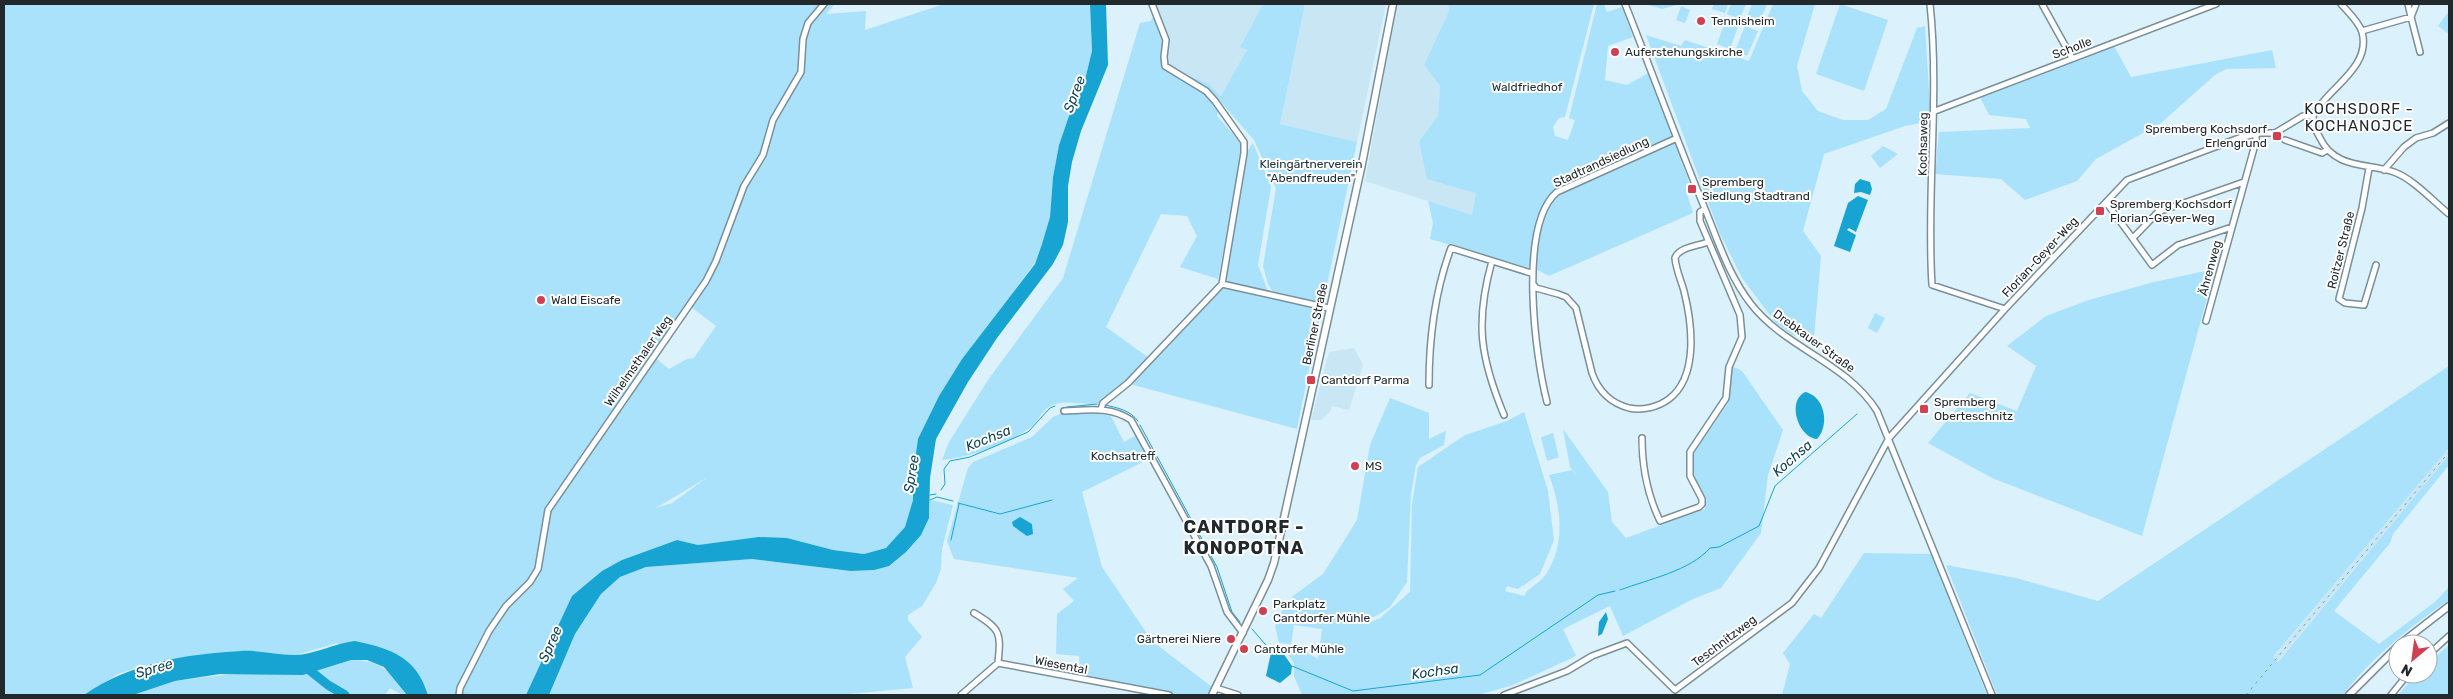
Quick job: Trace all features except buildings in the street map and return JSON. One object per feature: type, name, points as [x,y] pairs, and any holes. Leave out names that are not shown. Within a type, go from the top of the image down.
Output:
[{"type":"main road","name":"Berliner Straße","points":[[1212,695],[1243,633],[1274,563],[1394,4]]},
{"type":"main road","points":[[2413,634],[2449,606]]},
{"type":"main road","points":[[2349,695],[2388,656]]},
{"type":"street","name":"Wilhelmsthaler Weg","points":[[459,695],[460,688],[489,631],[506,606],[530,582],[538,569],[548,510],[706,281],[716,261],[744,186],[763,155],[773,120],[801,72],[804,39],[808,24],[824,4]]},
{"type":"street","points":[[1101,409],[1103,403],[1128,383],[1222,284],[1244,142],[1206,91],[1165,66],[1166,40],[1152,4]]},
{"type":"street","name":"Drebkauer Straße","points":[[1625,4],[1705,209],[1738,286],[1752,305],[1765,318],[1838,369],[1857,385],[1877,411],[1992,695]]},
{"type":"street","name":"Kochsaweg","points":[[1930,4],[1933,34],[1934,111],[1930,260],[1932,285]]},
{"type":"street","points":[[2042,4],[2072,58]]},
{"type":"street","name":"Scholle","points":[[1934,111],[2216,4]]},
{"type":"street","points":[[2341,4],[2362,32],[2363,44],[2361,53],[2351,73],[2319,104],[2313,116],[2315,128],[2327,150],[2343,161],[2384,170],[2404,177],[2449,214]]},
{"type":"street","points":[[2408,4],[2420,52]]},
{"type":"street","points":[[2411,17],[2416,4]]},
{"type":"street","points":[[2362,32],[2411,17]]},
{"type":"street","name":"Florian-Geyer-Weg","points":[[1889,438],[2005,309],[2127,180],[2256,134],[2275,133],[2304,116],[2313,116]]},
{"type":"street","points":[[2384,170],[2404,147],[2416,138],[2433,132],[2449,123]]},
{"type":"street","name":"Ährenweg","points":[[2206,321],[2256,141],[2256,134]]},
{"type":"street","name":"Stadtrandsiedlung","points":[[1548,402],[1536,345],[1531,273],[1546,202],[1566,188],[1677,138]]},
{"type":"street","points":[[2285,140],[2322,153],[2327,150]]},
{"type":"street","name":"Roitzer Straße","points":[[2369,168],[2366,192],[2339,299],[2346,303],[2364,305],[2376,265]]},
{"type":"street","points":[[2132,238],[2158,212],[2244,182]]},
{"type":"street","points":[[2106,202],[2152,265],[2178,245],[2232,227]]},
{"type":"street","points":[[1642,438],[1642,456],[1648,486],[1660,521],[1699,507],[1702,504],[1702,499],[1688,470],[1690,452],[1726,398],[1729,367],[1742,337],[1740,316],[1699,217],[1701,211],[1705,209]]},
{"type":"street","points":[[1533,284],[1536,288],[1566,297],[1576,308],[1595,382],[1606,396],[1627,407],[1648,408],[1660,404],[1675,394],[1684,380],[1689,359],[1688,313],[1674,258],[1676,254],[1683,250],[1708,242]]},
{"type":"street","points":[[1429,385],[1431,342],[1436,306],[1451,248],[1531,273]]},
{"type":"street","points":[[1492,261],[1483,292],[1481,339],[1504,415]]},
{"type":"street","points":[[1222,284],[1329,308]]},
{"type":"street","name":"Florian-Geyer-Weg","points":[[1932,285],[2005,309]]},
{"type":"street","points":[[1064,411],[1101,409],[1121,414],[1134,425],[1211,566],[1227,612],[1243,633]]},
{"type":"street","name":"Teschnitzweg","points":[[1675,690],[1792,603],[1801,593],[1819,568],[1889,438]]},
{"type":"street","points":[[961,695],[998,663],[1001,639],[997,632],[974,613]]},
{"type":"street","points":[[2438,646],[2449,636]]},
{"type":"street","points":[[1504,695],[1566,671],[1592,656],[1627,643],[1679,695]]},
{"type":"street","name":"Wiesental","points":[[998,663],[1169,695]]},
{"type":"street","points":[[2391,695],[2400,684]]},
{"type":"street","points":[[1216,688],[1238,695]]},
{"type":"shaded area","points":[[1154,4],[1263,4],[1241,46],[1248,50],[1222,96],[1209,84],[1168,67]]},
{"type":"shaded area","points":[[1305,4],[1386,4],[1357,142],[1280,124]]},
{"type":"shaded area","points":[[1397,4],[1448,4],[1449,11],[1424,65],[1440,86],[1438,116],[1419,141],[1476,193],[1472,215],[1365,181]]},
{"type":"shaded area","points":[[1354,348],[1363,365],[1349,410],[1332,406],[1330,412],[1321,420],[1311,420],[1329,352]]},
{"type":"shaded area","points":[[2449,448],[2449,455],[2277,662],[2273,658]]},
{"type":"green space","points":[[4,4],[835,4],[826,14],[866,11],[865,30],[944,4],[1090,4],[1092,51],[1083,88],[1069,116],[1059,145],[1053,177],[1050,217],[1035,263],[962,359],[939,396],[913,475],[913,500],[905,527],[886,548],[864,554],[833,550],[787,538],[698,545],[677,540],[622,560],[526,695],[428,695],[426,687],[337,643],[296,655],[242,651],[144,665],[118,674],[84,695],[4,695]],"holes":[[[749,179],[721,257],[709,281],[691,307],[716,326],[694,358],[687,359],[669,369],[652,355],[714,261],[743,183]],[[708,477],[672,503],[656,508]]]},
{"type":"green space","name":"Kleingärtnerverein \"Abendfreuden\"","points":[[1263,4],[1305,4],[1280,124],[1357,142],[1323,304],[1274,294],[1268,284],[1263,266],[1276,188],[1254,140],[1220,101],[1217,116],[1241,143],[1242,154],[1218,279],[1180,267],[1197,236],[1187,216],[1161,214],[1106,327],[1149,358],[1133,376],[1101,402],[1095,404],[1055,404],[1046,409],[1031,427],[1011,440],[977,453],[942,460],[949,442],[988,380],[1063,278],[1140,23],[1151,21],[1156,10],[1168,40],[1165,57],[1168,67],[1209,84],[1221,96],[1247,50],[1240,47]]},
{"type":"green space","name":"Waldfriedhof","points":[[1448,4],[1594,4],[1565,117],[1559,118],[1553,127],[1555,136],[1568,140],[1575,120],[1569,118],[1597,4],[1604,4],[1607,12],[1622,7],[1633,37],[1608,46],[1605,80],[1627,85],[1650,72],[1691,188],[1686,191],[1693,213],[1549,276],[1540,271],[1430,239],[1433,223],[1428,201],[1472,215],[1476,193],[1427,179],[1419,141],[1438,116],[1440,86],[1424,65],[1449,11]]},
{"type":"green space","points":[[1645,4],[1681,4],[1662,9]]},
{"type":"green space","points":[[1714,4],[1728,4],[1725,13],[1712,9]]},
{"type":"green space","points":[[1731,4],[1746,4],[1740,19],[1727,14]]},
{"type":"green space","points":[[1752,4],[1767,4],[1758,26],[1745,21]]},
{"type":"green space","points":[[1773,4],[1815,4],[1797,66],[1802,91],[1818,111],[1843,120],[1868,120],[1886,109],[1917,28],[1925,26],[1931,121],[1905,126],[1824,154],[1803,231],[1821,256],[1814,338],[1792,335],[1775,322],[1742,278],[1720,234],[1646,35],[1681,46],[1685,40],[1749,61]]},
{"type":"green space","points":[[1840,4],[1888,20],[1864,91],[1816,74]]},
{"type":"green space","points":[[1681,6],[1690,10],[1685,23],[1676,20]]},
{"type":"green space","points":[[2449,11],[2449,34],[2438,26]]},
{"type":"green space","points":[[1726,19],[1739,24],[1730,49],[1717,44]]},
{"type":"green space","points":[[1745,26],[1758,31],[1747,56],[1735,51]]},
{"type":"green space","points":[[2114,46],[2131,77],[2272,50],[2276,68],[2226,69],[2215,75],[2161,123],[2096,159],[2077,181],[2025,200],[2001,179],[1935,174],[1939,132],[2030,128],[2026,119],[1989,115],[1980,97]]},
{"type":"green space","points":[[1253,143],[1271,187],[1258,265],[1269,294],[1228,284],[1224,278],[1246,153]]},
{"type":"green space","points":[[1883,146],[1898,154],[1880,168],[1871,156]]},
{"type":"green space","points":[[2215,269],[2142,536],[1992,478],[1928,443],[1970,393],[2017,411],[2036,366],[2007,346],[2046,316],[2089,300],[2154,282]]},
{"type":"green space","points":[[1223,287],[1321,310],[1297,429],[1130,384]]},
{"type":"green space","points":[[1875,313],[1885,318],[1877,333],[1868,328]]},
{"type":"green space","points":[[1732,366],[1742,371],[1783,430],[1768,475],[1761,533],[1721,588],[1693,599],[1623,636],[1610,606],[1563,629],[1576,656],[1513,685],[1478,695],[1302,695],[1294,676],[1294,663],[1281,646],[1294,645],[1318,659],[1322,629],[1294,625],[1291,644],[1279,643],[1275,626],[1283,609],[1293,596],[1323,574],[1357,520],[1370,445],[1390,398],[1429,413],[1429,439],[1446,431],[1444,445],[1420,458],[1416,465],[1411,494],[1407,582],[1390,607],[1366,620],[1366,624],[1380,618],[1410,592],[1412,504],[1418,467],[1465,435],[1507,421],[1524,412],[1548,491],[1554,540],[1540,574],[1518,589],[1507,586],[1505,591],[1525,596],[1526,592],[1544,577],[1557,551],[1560,525],[1559,512],[1549,475],[1572,470],[1577,475],[1570,467],[1563,429],[1608,492],[1612,522],[1626,538],[1705,509],[1704,499],[1690,475],[1689,461],[1728,403]]},
{"type":"green space","points":[[2449,366],[2449,448],[2273,657],[2278,662],[2449,455],[2449,465],[2393,534],[2390,543],[2334,611],[2379,644],[2388,637],[2388,647],[2366,668],[2343,695],[1997,695],[1946,565],[2016,578],[2098,601]]},
{"type":"green space","name":"Kochsatreff","points":[[1094,413],[1111,416],[1124,442],[1139,434],[1151,458],[1082,492],[1102,567],[1152,641],[1212,687],[1206,695],[1179,695],[1080,679],[1079,656],[1056,654],[1057,614],[1074,601],[1063,589],[1078,578],[954,559],[947,541],[968,468],[973,462],[1032,437],[1053,417],[1060,414]]},
{"type":"green space","points":[[1553,433],[1559,457],[1547,461],[1541,437]]},
{"type":"green space","points":[[930,500],[953,505],[942,549],[941,569],[936,583],[922,606],[908,615],[908,620],[922,637],[905,657],[913,688],[838,695],[549,695],[575,634],[601,594],[620,577],[646,567],[752,559],[851,571],[874,570],[929,518]]},
{"type":"green space","points":[[1864,553],[1931,554],[1987,695],[1782,695],[1790,664],[1783,653],[1814,614],[1821,618]]},
{"type":"green space","points":[[2449,587],[2449,600],[2403,634],[2392,634],[2436,601]]},
{"type":"green space","points":[[2449,645],[2449,695],[2398,695],[2407,684],[2438,684],[2438,654]]},
{"type":"green space","points":[[351,660],[370,662],[384,668],[391,673],[407,695],[402,695],[390,688],[385,695],[133,695],[175,681],[239,673],[303,675]]},
{"type":"water","name":"Spree","points":[[1090,4],[1106,4],[1108,65],[1081,131],[1072,162],[1068,186],[1068,222],[1063,245],[1053,264],[997,338],[968,382],[936,439],[930,478],[929,518],[921,535],[906,552],[889,566],[874,570],[851,571],[752,559],[646,567],[620,577],[601,594],[575,634],[549,695],[526,695],[572,596],[602,571],[622,560],[677,540],[698,545],[759,537],[787,538],[833,550],[864,554],[886,548],[905,527],[913,500],[913,475],[918,439],[939,396],[962,359],[1035,264],[1050,217],[1053,177],[1059,145],[1069,116],[1083,88],[1092,51]]},
{"type":"water","points":[[1860,179],[1870,182],[1872,189],[1870,195],[1861,192],[1854,193],[1855,184]]},
{"type":"water","points":[[1858,196],[1868,200],[1856,232],[1849,228],[1847,230],[1856,235],[1850,252],[1834,246],[1848,203]]},
{"type":"water","points":[[1805,392],[1817,399],[1823,412],[1823,426],[1817,439],[1805,433],[1797,419],[1796,403]]},
{"type":"water","points":[[1020,517],[1032,524],[1033,534],[1027,536],[1013,526],[1012,522]]},
{"type":"water","points":[[1606,612],[1608,619],[1602,634],[1598,636],[1599,622]]},
{"type":"water","name":"Spree","points":[[355,641],[380,647],[401,656],[417,671],[428,695],[407,695],[384,667],[367,660],[351,660],[303,675],[220,674],[175,681],[133,695],[84,695],[120,675],[159,662],[179,658],[241,651],[288,655],[302,654]]},
{"type":"water","points":[[1272,648],[1281,650],[1292,666],[1291,674],[1280,683],[1266,676]]},
{"type":"waterway","name":"Kochsa","points":[[1067,407],[1097,404]]},
{"type":"waterway","name":"Kochsa","points":[[1105,405],[1119,408],[1135,417],[1138,421]]},
{"type":"waterway","name":"Kochsa","points":[[941,490],[945,484],[944,469],[950,461],[970,457],[1028,432],[1050,408],[1055,406]]},
{"type":"waterway","name":"Kochsa","points":[[1620,590],[1692,563],[1710,548],[1719,547],[1759,526],[1775,486],[1857,414]]},
{"type":"waterway","name":"Kochsa","points":[[1140,425],[1217,567],[1232,612],[1240,622]]},
{"type":"waterway","name":"Kochsa","points":[[930,495],[936,494]]},
{"type":"waterway","points":[[930,500],[937,497],[953,501]]},
{"type":"waterway","points":[[958,503],[1000,514],[1052,500]]},
{"type":"waterway","points":[[951,540],[959,504]]},
{"type":"waterway","name":"Kochsa","points":[[1292,666],[1353,691],[1480,675],[1598,595],[1615,591]]},
{"type":"waterway","name":"Kochsa","points":[[1252,629],[1271,651]]},
{"type":"waterway","points":[[303,665],[328,685],[345,695]]},
{"type":"railway","points":[[2246,695],[2449,452]]},
{"type":"place","name":"Tennisheim","points":[[1701,21]]},
{"type":"place","name":"Auferstehungskirche","points":[[1615,52]]},
{"type":"place","name":"Spremberg Kochsdorf Erlengrund","points":[[2277,136]]},
{"type":"place","name":"Spremberg Siedlung Stadtrand","points":[[1692,189]]},
{"type":"place","name":"Spremberg Kochsdorf Florian-Geyer-Weg","points":[[2100,211]]},
{"type":"place","name":"Wald Eiscafe","points":[[541,300]]},
{"type":"place","name":"Cantdorf Parma","points":[[1311,380]]},
{"type":"place","name":"Spremberg Oberteschnitz","points":[[1924,409]]},
{"type":"place","name":"MS","points":[[1355,466]]},
{"type":"place","name":"Parkplatz Cantdorfer Mühle","points":[[1263,611]]},
{"type":"place","name":"Gärtnerei Niere","points":[[1231,639]]},
{"type":"place","name":"Cantorfer Mühle","points":[[1244,649]]},
{"type":"district","name":"KOCHSDORF - KOCHANOJCE","points":[[2359,118]]},
{"type":"district","name":"CANTDORF - KONOPOTNA","points":[[1244,537]]}]
